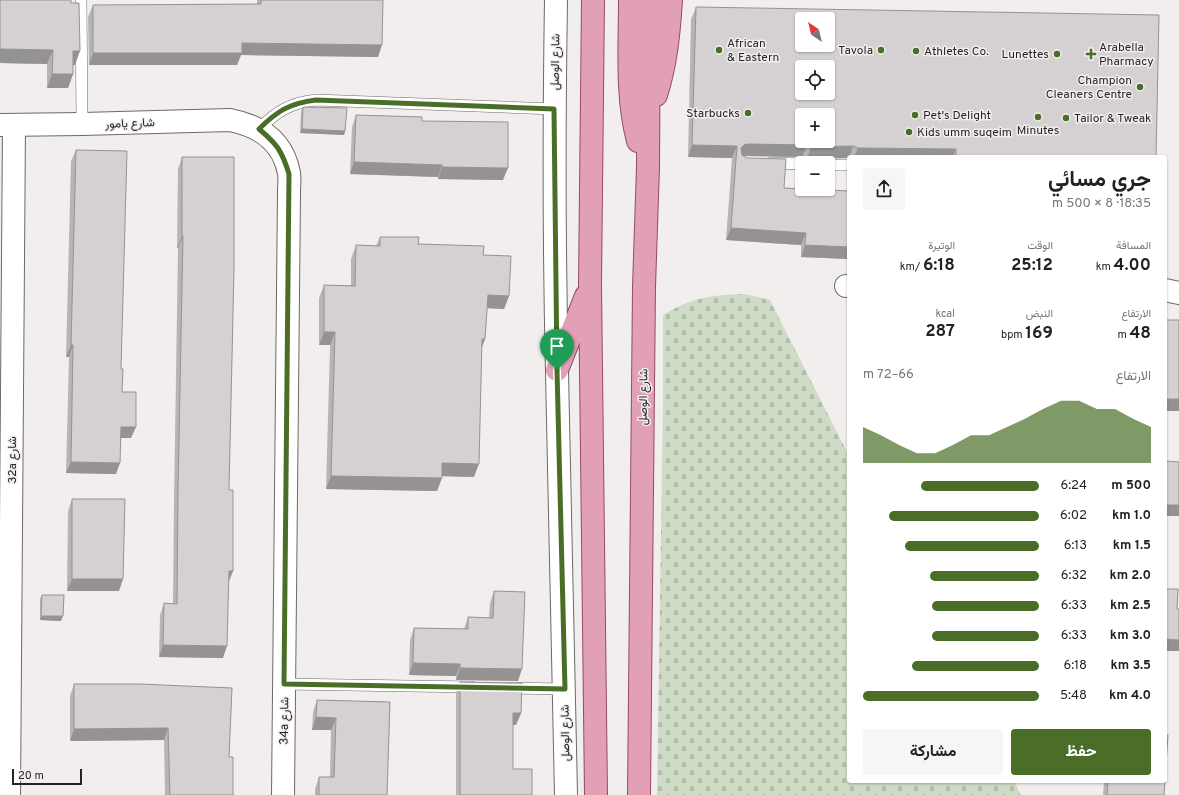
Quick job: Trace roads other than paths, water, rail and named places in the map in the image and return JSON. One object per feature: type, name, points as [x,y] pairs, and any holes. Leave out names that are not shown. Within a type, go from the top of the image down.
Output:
[{"type":"main road","points":[[593,0],[590,285],[596,795]]},
{"type":"main road","points":[[630,0],[631,102],[639,146],[648,167]]},
{"type":"main road","name":"شارع الوصل","points":[[639,795],[644,287],[648,167],[649,0]]},
{"type":"main road","points":[[648,115],[663,71],[667,48],[671,0]]},
{"type":"main road","points":[[557,370],[590,285]]},
{"type":"street","name":"شارع الوصل","points":[[556,0],[554,109],[557,370],[565,689],[566,795]]},
{"type":"street","name":"شارع يامور","points":[[7,125],[230,120],[245,123],[259,129]]},
{"type":"street","name":"32a شارع","points":[[7,125],[9,795]]},
{"type":"street","name":"34a شارع","points":[[259,129],[273,141],[284,156],[289,174],[283,795]]},
{"type":"street","points":[[1167,288],[1179,285]]},
{"type":"street","points":[[1167,290],[1179,293]]},
{"type":"lane","points":[[81,0],[82,124]]},
{"type":"lane","points":[[259,129],[272,116],[285,108],[300,102],[316,100],[554,109]]},
{"type":"lane","points":[[758,163],[795,164]]},
{"type":"lane","points":[[835,165],[847,165]]},
{"type":"lane","points":[[284,684],[483,688]]},
{"type":"lane","points":[[499,688],[565,689]]},
{"type":"place","name":"African & Eastern","points":[[719,50]]},
{"type":"place","name":"Tavola","points":[[881,50]]},
{"type":"place","name":"Athletes Co.","points":[[916,51]]},
{"type":"place","name":"Lunettes","points":[[1057,54]]},
{"type":"place","name":"Arabella Pharmacy","points":[[1091,54]]},
{"type":"place","name":"Champion Cleaners Centre","points":[[1140,87]]},
{"type":"place","name":"Starbucks","points":[[748,113]]},
{"type":"place","name":"Pet's Delight","points":[[915,115]]},
{"type":"place","name":"Minutes","points":[[1038,117]]},
{"type":"place","name":"Tailor & Tweak","points":[[1066,118]]},
{"type":"place","name":"Kids umm suqeim","points":[[909,132]]}]
